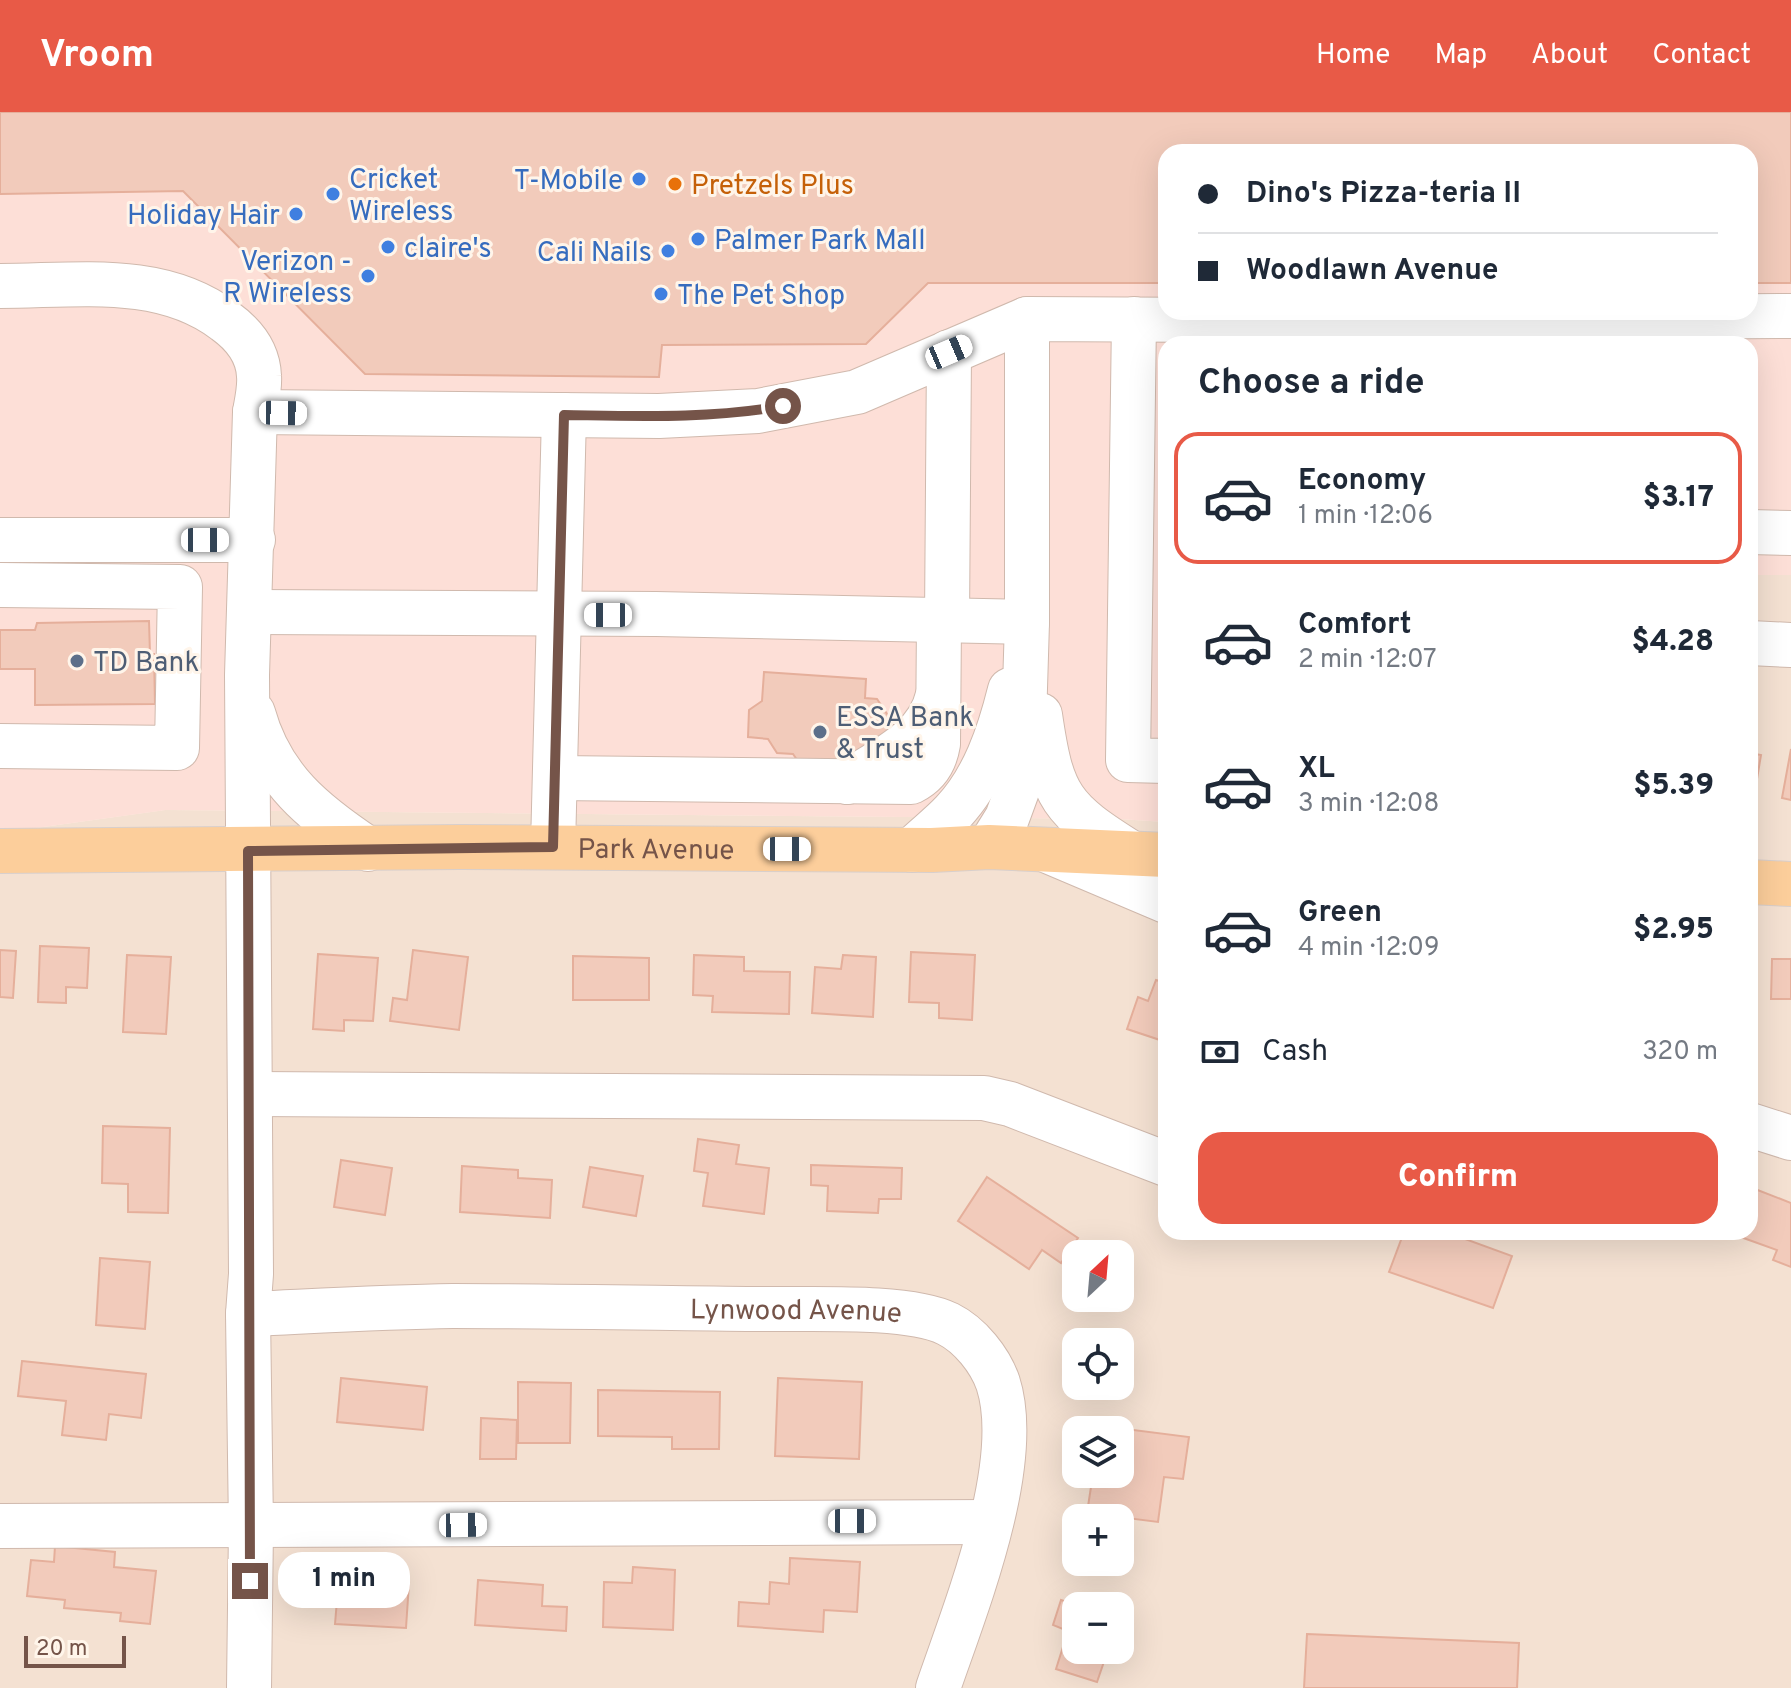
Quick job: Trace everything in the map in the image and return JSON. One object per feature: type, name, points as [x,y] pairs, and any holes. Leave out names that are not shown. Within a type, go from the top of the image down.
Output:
[{"type":"main road","name":"Park Avenue","points":[[0,851],[553,847],[912,850],[989,847],[1149,854]]},
{"type":"main road","points":[[1758,882],[1791,884]]},
{"type":"street","points":[[0,286],[137,286],[174,307],[206,336],[234,370],[255,412],[247,675],[251,1274],[248,1314],[251,1527],[249,1688]]},
{"type":"street","points":[[1758,316],[1791,316]]},
{"type":"street","points":[[255,412],[659,416],[758,411],[857,392],[1027,319],[1158,319]]},
{"type":"street","points":[[989,847],[1007,818],[1018,788],[1023,754],[1027,622],[1027,319]]},
{"type":"street","points":[[1134,319],[1128,760],[1158,761]]},
{"type":"street","points":[[556,778],[847,782],[915,737],[934,710],[938,694],[943,621],[949,352]]},
{"type":"street","points":[[553,847],[564,415]]},
{"type":"street","points":[[1758,532],[1791,533]]},
{"type":"street","points":[[0,540],[253,540]]},
{"type":"street","points":[[0,585],[180,587],[177,748],[6,740]]},
{"type":"street","points":[[250,612],[656,614],[1027,622]]},
{"type":"street","points":[[912,850],[953,812],[973,786],[1003,719],[1027,622]]},
{"type":"street","points":[[1027,622],[1046,758],[1054,783],[1069,808],[1097,831],[1149,854]]},
{"type":"street","points":[[1758,643],[1791,645]]},
{"type":"street","points":[[247,675],[256,725],[285,776],[301,798],[321,817],[368,849]]},
{"type":"street","points":[[1048,851],[1158,898]]},
{"type":"street","points":[[250,1094],[984,1098],[1010,1104],[1158,1161]]},
{"type":"street","points":[[1758,1128],[1791,1138]]},
{"type":"street","name":"Lynwood Avenue","points":[[248,1314],[451,1306],[840,1310],[919,1315],[949,1324],[975,1343],[998,1382],[1004,1424],[998,1495],[974,1584],[938,1688]]},
{"type":"street","points":[[0,1526],[991,1522]]},
{"type":"shaded area","points":[[0,112],[1791,112],[1791,575],[1758,575],[1758,336],[1158,336],[1158,822],[166,810],[0,833]]},
{"type":"shaded area","points":[[1758,575],[1791,575],[1791,1688],[0,1688],[0,833],[165,810],[1158,822],[1158,1240],[1758,1240]]},
{"type":"building","name":"Palmer Park Mall","points":[[0,112],[1791,112],[1791,283],[1758,283],[1758,144],[1158,144],[1158,283],[928,283],[866,344],[662,345],[659,377],[365,374],[183,191],[0,194]]},
{"type":"building","name":"TD Bank","points":[[149,621],[150,654],[154,654],[155,704],[35,705],[35,669],[0,669],[0,630],[35,630],[37,623]]},
{"type":"building","points":[[764,672],[866,679],[865,698],[877,699],[920,763],[802,767],[793,754],[777,753],[768,739],[748,737],[749,710],[762,701]]},
{"type":"building","points":[[1791,749],[1791,800],[1782,798]]},
{"type":"building","points":[[40,946],[89,948],[87,988],[66,987],[66,1003],[38,1002]]},
{"type":"building","points":[[0,950],[16,951],[13,998],[0,997]]},
{"type":"building","points":[[413,950],[468,957],[459,1030],[390,1021],[393,998],[407,1000]]},
{"type":"building","points":[[911,952],[975,955],[972,1020],[939,1018],[939,1003],[909,1002]]},
{"type":"building","points":[[318,954],[378,958],[373,1021],[344,1020],[344,1031],[313,1029]]},
{"type":"building","points":[[127,955],[171,957],[166,1034],[123,1032]]},
{"type":"building","points":[[694,955],[744,957],[744,971],[790,972],[789,1014],[712,1012],[713,996],[693,995]]},
{"type":"building","points":[[843,955],[876,957],[873,1017],[812,1013],[815,967],[841,969]]},
{"type":"building","points":[[573,956],[649,958],[649,1000],[573,1000]]},
{"type":"building","points":[[1772,959],[1791,959],[1791,999],[1771,999]]},
{"type":"building","points":[[1158,981],[1158,1039],[1127,1029],[1138,997],[1148,1001]]},
{"type":"building","points":[[103,1126],[170,1128],[168,1213],[128,1212],[128,1184],[102,1183]]},
{"type":"building","points":[[698,1139],[739,1145],[736,1164],[769,1168],[764,1214],[703,1206],[708,1173],[694,1171]]},
{"type":"building","points":[[341,1160],[392,1168],[385,1215],[334,1207]]},
{"type":"building","points":[[811,1165],[902,1168],[901,1199],[879,1199],[878,1213],[827,1211],[828,1186],[811,1185]]},
{"type":"building","points":[[462,1166],[518,1170],[518,1178],[552,1180],[550,1218],[460,1212]]},
{"type":"building","points":[[590,1167],[643,1176],[636,1216],[583,1207]]},
{"type":"building","points":[[987,1177],[1078,1238],[1062,1240],[1061,1263],[1042,1250],[1029,1269],[958,1221]]},
{"type":"building","points":[[1758,1190],[1791,1203],[1791,1267],[1773,1260],[1777,1250],[1749,1240],[1758,1240]]},
{"type":"building","points":[[1401,1240],[1468,1240],[1512,1256],[1493,1308],[1389,1272]]},
{"type":"building","points":[[100,1258],[150,1262],[145,1329],[96,1325]]},
{"type":"building","points":[[22,1361],[146,1374],[141,1418],[109,1414],[106,1440],[62,1435],[66,1401],[18,1396]]},
{"type":"building","points":[[341,1378],[427,1387],[423,1430],[337,1422]]},
{"type":"building","points":[[778,1378],[862,1382],[859,1459],[775,1456]]},
{"type":"building","points":[[518,1382],[571,1383],[570,1443],[518,1443]]},
{"type":"building","points":[[598,1390],[720,1392],[719,1449],[672,1449],[672,1437],[598,1436]]},
{"type":"building","points":[[481,1418],[517,1420],[516,1459],[480,1459]]},
{"type":"building","points":[[1134,1430],[1189,1437],[1183,1479],[1164,1477],[1158,1522],[1134,1519],[1134,1504],[1088,1504],[1091,1488],[1134,1488]]},
{"type":"building","points":[[55,1546],[115,1552],[114,1567],[156,1571],[150,1624],[120,1621],[121,1613],[64,1608],[65,1600],[27,1596],[31,1560],[54,1562]]},
{"type":"building","points":[[790,1558],[860,1562],[857,1612],[824,1610],[823,1632],[738,1626],[739,1602],[769,1604],[770,1582],[789,1584]]},
{"type":"building","points":[[633,1567],[675,1570],[673,1630],[603,1627],[604,1582],[632,1583]]},
{"type":"building","points":[[349,1580],[409,1583],[406,1628],[335,1624],[337,1600],[348,1601]]},
{"type":"building","points":[[478,1580],[543,1585],[542,1606],[567,1607],[566,1631],[475,1625]]},
{"type":"building","points":[[1061,1600],[1062,1600],[1062,1629],[1053,1625]]},
{"type":"building","points":[[1307,1634],[1519,1643],[1517,1688],[1304,1688]]},
{"type":"building","points":[[1062,1650],[1062,1664],[1103,1664],[1097,1682],[1056,1669]]},
{"type":"place","name":"T-Mobile","points":[[639,179]]},
{"type":"place","name":"Pretzels Plus","points":[[675,184]]},
{"type":"place","name":"Cricket Wireless","points":[[333,194]]},
{"type":"place","name":"Holiday Hair","points":[[296,214]]},
{"type":"place","name":"Palmer Park Mall","points":[[698,239]]},
{"type":"place","name":"claire's","points":[[388,247]]},
{"type":"place","name":"Cali Nails","points":[[668,251]]},
{"type":"place","name":"Verizon - R Wireless","points":[[368,276]]},
{"type":"place","name":"The Pet Shop","points":[[661,294]]},
{"type":"place","name":"TD Bank","points":[[77,661]]},
{"type":"place","name":"ESSA Bank & Trust","points":[[820,732]]},
{"type":"route","points":[[250,1581],[248,851],[553,847],[564,415],[659,416],[758,411],[783,406]]}]
